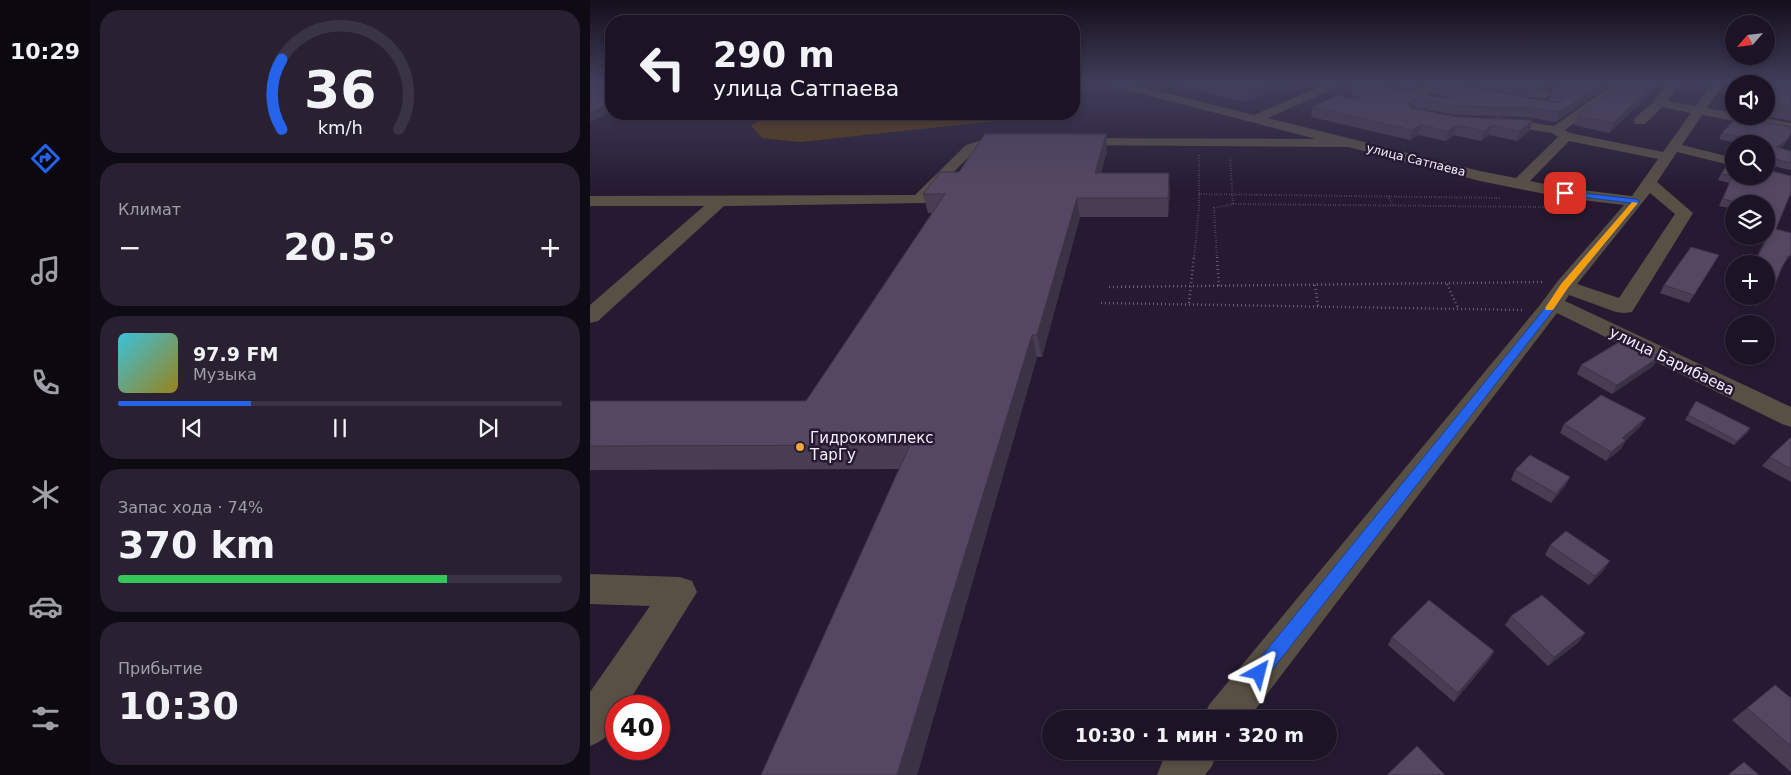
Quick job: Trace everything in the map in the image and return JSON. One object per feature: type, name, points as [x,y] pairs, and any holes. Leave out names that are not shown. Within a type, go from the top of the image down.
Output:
[{"type":"street","name":"улица Сатпаева","points":[[1257,119],[1346,143],[1565,193],[1642,193]]},
{"type":"street","points":[[1519,119],[1561,131]]},
{"type":"street","points":[[1519,184],[1561,131],[1576,119]]},
{"type":"street","points":[[1230,710],[1558,295],[1642,193],[1693,119]]},
{"type":"street","points":[[1752,119],[1791,126]]},
{"type":"street","points":[[1482,121],[1506,121],[1725,161]]},
{"type":"street","points":[[590,201],[919,200],[971,148],[989,142],[1019,142]]},
{"type":"street","points":[[1058,142],[1346,143]]},
{"type":"street","points":[[1558,295],[1624,307],[1684,213],[1642,193]]},
{"type":"street","points":[[590,316],[720,201]]},
{"type":"street","name":"улица Барибаева","points":[[1558,295],[1791,418]]},
{"type":"street","points":[[590,589],[680,592],[590,726]]},
{"type":"street","points":[[1178,775],[1190,760]]},
{"type":"path","points":[[1189,304],[1199,194],[1198,155]]},
{"type":"path","points":[[1230,155],[1233,204]]},
{"type":"path","points":[[1220,286],[1214,208],[1233,204],[1549,207],[1559,205],[1565,193]]},
{"type":"path","points":[[1199,194],[1504,198]]},
{"type":"path","points":[[1388,196],[1393,206]]},
{"type":"path","points":[[1109,287],[1447,284],[1558,295]]},
{"type":"path","points":[[1447,284],[1458,308]]},
{"type":"path","points":[[1315,285],[1318,306]]},
{"type":"path","points":[[1101,303],[1458,308],[1558,295]]},
{"type":"shaded area","points":[[760,120],[1004,120],[800,142],[762,138],[751,126]]},
{"type":"building","points":[[1365,119],[1533,120],[1520,131],[1492,125],[1484,131],[1456,125],[1448,131],[1421,125],[1412,130]]},
{"type":"building","points":[[1593,119],[1617,119],[1613,123]]},
{"type":"building","points":[[1775,124],[1791,127],[1788,139],[1776,147],[1791,151],[1791,163],[1775,159],[1775,135],[1731,135],[1722,133],[1730,125]]},
{"type":"building","name":"Гидрокомплекс ТарГу","points":[[985,134],[1106,134],[1095,173],[1169,173],[1168,198],[1077,198],[1037,335],[1032,335],[897,775],[761,775],[910,445],[590,446],[590,401],[806,401],[945,194],[923,194],[940,172],[959,172]]},
{"type":"building","points":[[1775,172],[1791,176],[1791,192],[1776,229],[1791,233],[1791,253],[1782,267],[1775,284],[1775,255],[1759,255],[1764,245],[1775,245],[1775,195],[1725,195],[1725,200],[1723,199],[1728,185],[1775,185]]},
{"type":"building","points":[[1691,247],[1719,255],[1694,295],[1664,285]]},
{"type":"building","points":[[1624,339],[1659,357],[1617,385],[1581,365]]},
{"type":"building","points":[[1601,395],[1646,418],[1622,438],[1626,440],[1611,452],[1564,424]]},
{"type":"building","points":[[1696,401],[1750,428],[1737,441],[1688,415]]},
{"type":"building","points":[[1791,437],[1791,469],[1770,457]]},
{"type":"building","points":[[1530,455],[1570,477],[1556,494],[1515,470]]},
{"type":"building","points":[[1566,531],[1610,561],[1595,576],[1550,545]]},
{"type":"building","points":[[1542,595],[1585,633],[1554,657],[1511,616]]},
{"type":"building","points":[[1429,600],[1494,651],[1458,693],[1392,637]]},
{"type":"building","points":[[1775,685],[1791,698],[1791,746],[1747,708]]},
{"type":"building","points":[[1417,746],[1445,775],[1387,775]]},
{"type":"building","points":[[1744,762],[1759,775],[1728,775]]},
{"type":"slow traffic","points":[[1550,308],[1564,286],[1635,203]]},
{"type":"place","name":"Гидрокомплекс ТарГу","points":[[800,447]]},
{"type":"route","points":[[1259,673],[1548,310],[1564,286],[1636,201],[1565,193]]}]
